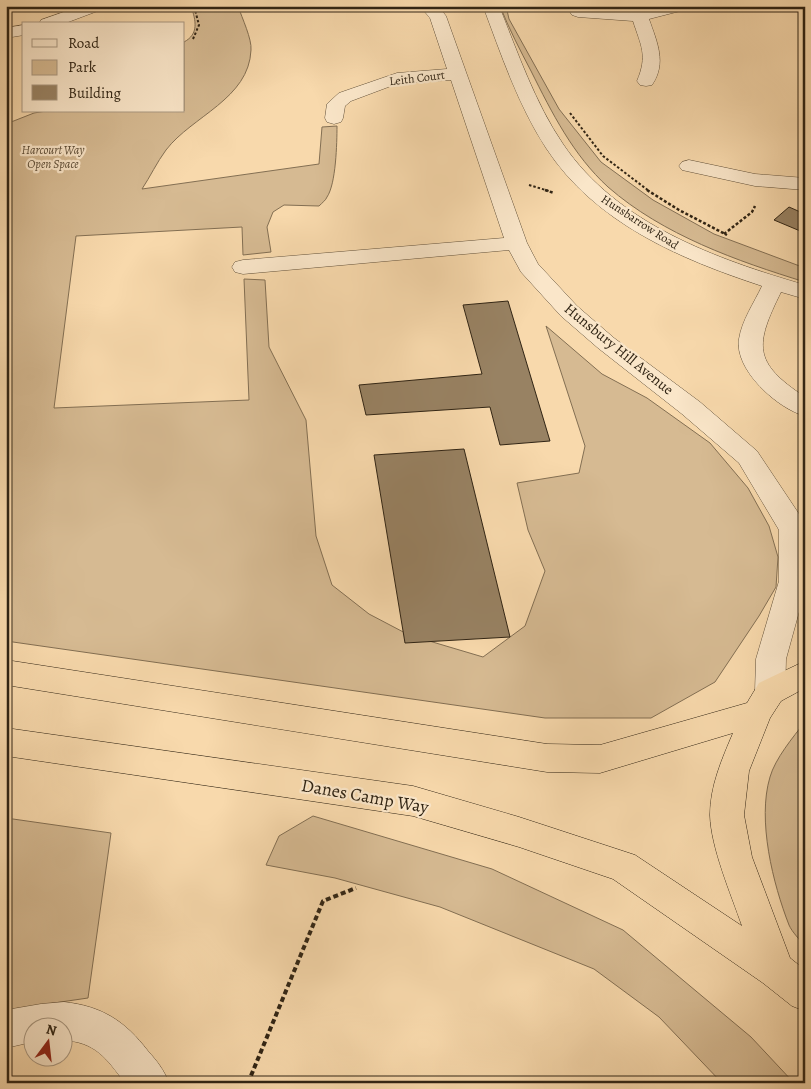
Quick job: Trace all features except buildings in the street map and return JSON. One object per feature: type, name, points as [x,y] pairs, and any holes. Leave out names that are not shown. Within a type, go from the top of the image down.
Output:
[{"type":"highway","points":[[6,672],[547,758],[600,759],[764,703],[805,673]]},
{"type":"highway","points":[[764,703],[732,771],[727,815],[735,857],[776,970]]},
{"type":"highway","name":"Danes Camp Way","points":[[6,742],[413,801],[519,832],[623,866],[776,970],[805,993]]},
{"type":"street","points":[[53,22],[97,6]]},
{"type":"street","name":"Hunsbury Hill Avenue","points":[[428,6],[438,16],[516,242],[529,267],[569,311],[606,343],[691,408],[748,458],[799,533],[793,581],[771,659],[764,703]]},
{"type":"street","name":"Hunsbarrow Road","points":[[491,6],[526,92],[556,147],[576,173],[607,204],[675,246],[731,269],[774,284],[805,292]]},
{"type":"street","points":[[578,12],[640,17],[659,14],[682,6]]},
{"type":"street","points":[[640,17],[651,51],[652,66],[646,81]]},
{"type":"street","points":[[6,33],[22,30]]},
{"type":"street","name":"Leith Court","points":[[334,118],[336,104],[345,97],[382,82],[411,76],[458,74]]},
{"type":"street","points":[[689,166],[755,180],[805,184]]},
{"type":"street","points":[[243,267],[516,242]]},
{"type":"street","points":[[774,284],[754,329],[750,343],[752,357],[762,374],[778,390],[805,408]]},
{"type":"street","points":[[6,1029],[41,1021],[73,1021],[99,1030],[118,1046],[150,1083]]},
{"type":"path","points":[[193,39],[199,25],[194,6]]},
{"type":"path","points":[[569,111],[588,139],[604,157],[622,171],[669,204],[733,238]]},
{"type":"path","points":[[6,268],[11,280],[6,293]]},
{"type":"path","points":[[248,1083],[323,901],[356,888]]},
{"type":"green space","name":"Harcourt Way Open Space","points":[[191,6],[238,6],[251,45],[248,67],[241,82],[230,94],[177,138],[166,150],[142,189],[319,164],[322,127],[337,126],[335,163],[330,191],[326,199],[319,206],[284,205],[273,212],[267,227],[271,252],[243,255],[242,227],[76,236],[54,408],[249,400],[244,279],[265,280],[269,347],[306,420],[316,536],[332,585],[369,614],[409,635],[483,657],[525,626],[545,571],[528,530],[517,483],[579,473],[585,446],[546,326],[602,374],[647,398],[710,443],[748,488],[769,526],[778,557],[776,587],[715,682],[651,718],[545,718],[6,641],[6,124],[40,112],[185,112],[185,41],[194,31],[194,17]]},
{"type":"green space","points":[[500,6],[506,6],[509,19],[559,109],[601,162],[653,200],[714,234],[805,268],[805,282],[753,265],[677,233],[629,204],[608,187],[584,161],[564,133]]},
{"type":"green space","points":[[805,722],[805,946],[789,925],[777,891],[769,852],[765,812],[766,794],[772,770],[785,748]]},
{"type":"green space","points":[[313,816],[492,869],[623,930],[751,1037],[794,1083],[722,1083],[659,1017],[594,969],[440,907],[335,878],[266,865],[279,836]]},
{"type":"green space","points":[[6,818],[111,833],[88,998],[6,1010]]}]
